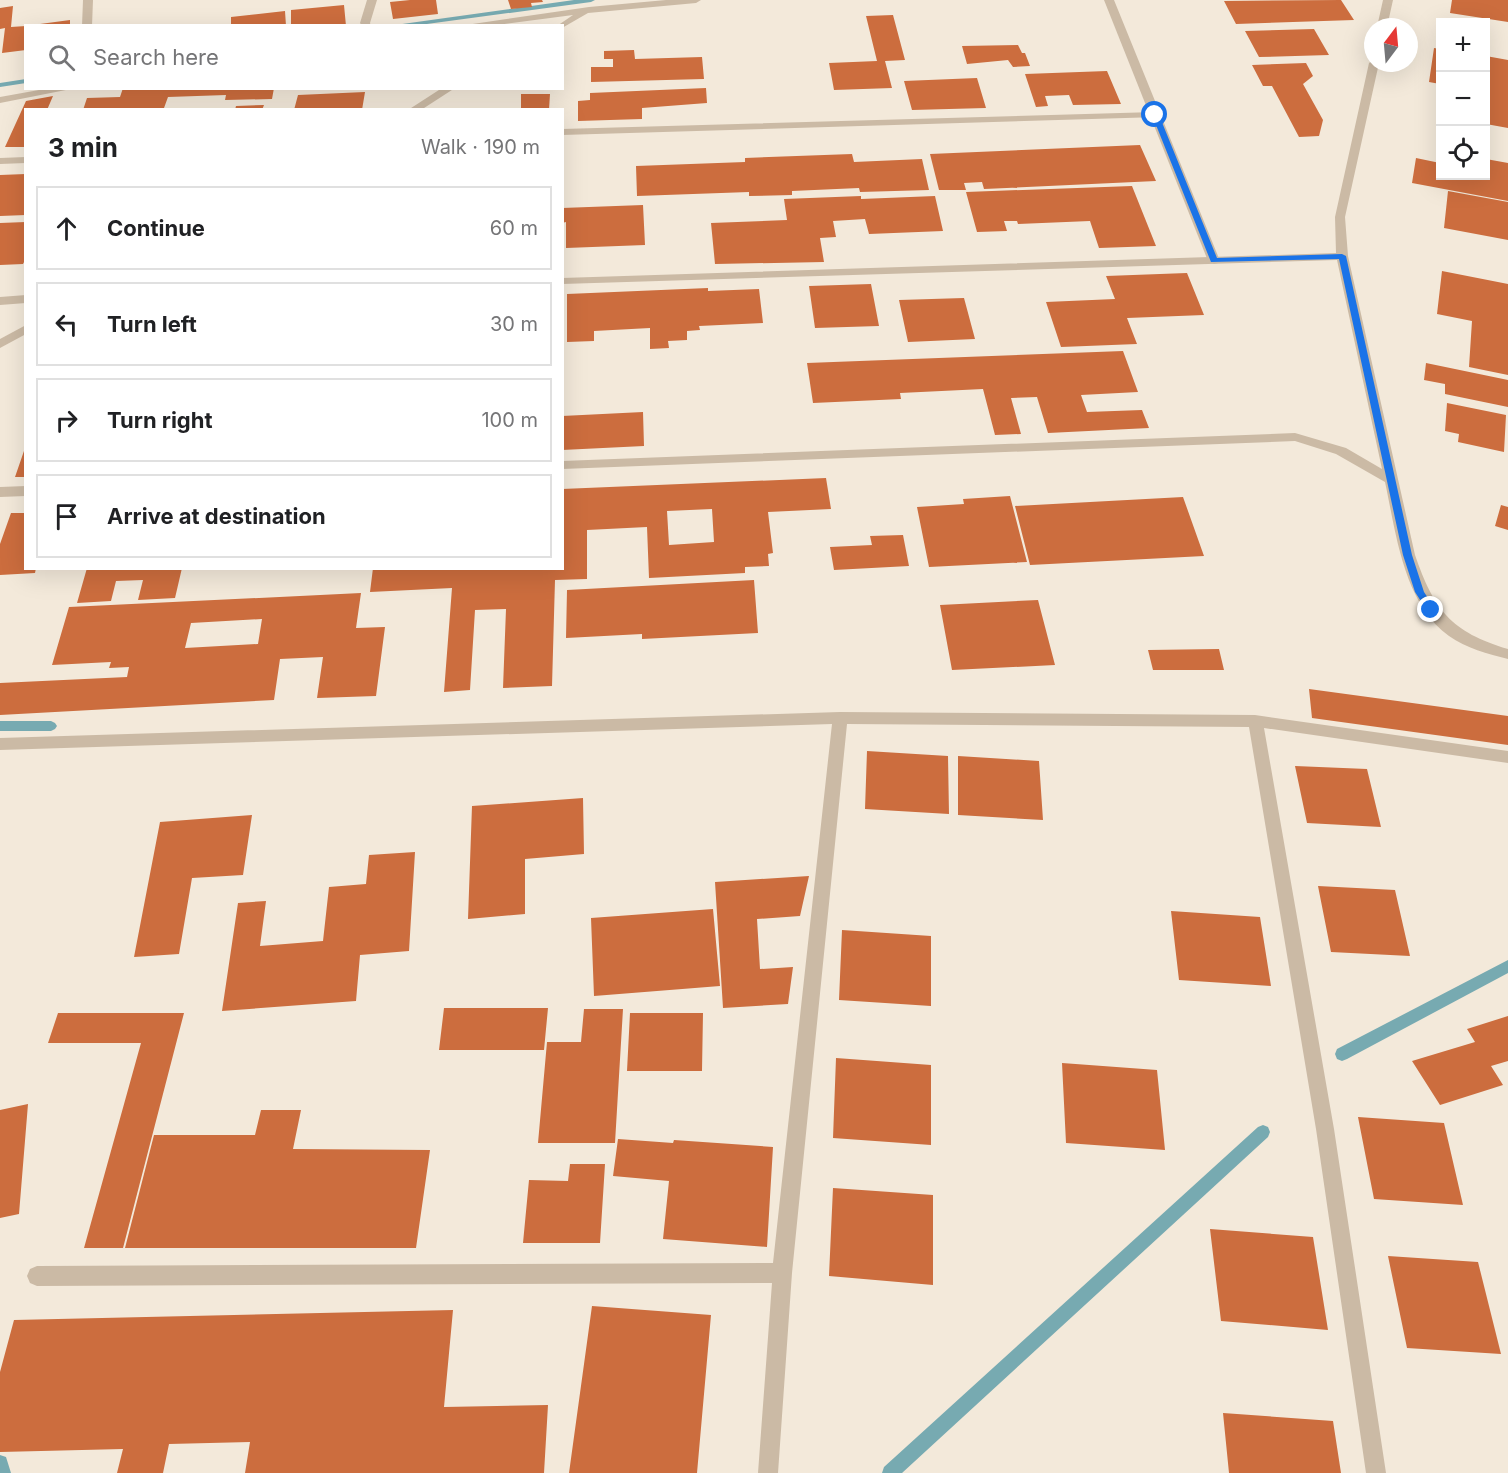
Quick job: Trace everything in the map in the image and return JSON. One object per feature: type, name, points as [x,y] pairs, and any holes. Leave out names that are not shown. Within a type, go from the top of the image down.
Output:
[{"type":"street","points":[[87,24],[88,0]]},
{"type":"street","points":[[366,24],[372,0]]},
{"type":"street","points":[[479,24],[644,3],[696,0]]},
{"type":"street","points":[[1109,0],[1214,261]]},
{"type":"street","points":[[1384,18],[1388,0]]},
{"type":"street","points":[[564,24],[589,10]]},
{"type":"street","points":[[1372,72],[1340,217],[1342,256],[1408,555],[1420,592],[1431,610],[1448,628],[1485,648],[1508,654]]},
{"type":"street","points":[[0,100],[59,90]]},
{"type":"street","points":[[416,108],[447,90]]},
{"type":"street","points":[[564,132],[1155,115]]},
{"type":"street","points":[[0,161],[24,160]]},
{"type":"street","points":[[564,281],[1342,256]]},
{"type":"street","points":[[0,301],[24,299]]},
{"type":"street","points":[[0,344],[24,330]]},
{"type":"street","points":[[564,465],[1295,437],[1341,451],[1391,479]]},
{"type":"street","points":[[0,492],[24,490]]},
{"type":"street","points":[[768,1473],[783,1273],[840,718]]},
{"type":"street","points":[[0,744],[840,718],[1255,721],[1508,757]]},
{"type":"street","points":[[1255,721],[1325,1129],[1376,1473]]},
{"type":"street","points":[[37,1276],[783,1273]]},
{"type":"building","points":[[436,0],[438,14],[393,19],[390,2]]},
{"type":"building","points":[[508,0],[542,0],[543,2],[531,3],[532,7],[511,9]]},
{"type":"building","points":[[1341,0],[1354,20],[1236,24],[1224,1]]},
{"type":"building","points":[[1452,0],[1508,0],[1508,22],[1450,13]]},
{"type":"building","points":[[344,5],[346,24],[291,24],[291,10]]},
{"type":"building","points":[[13,6],[11,27],[24,26],[24,50],[2,53],[5,28],[0,29],[0,8]]},
{"type":"building","points":[[285,11],[286,24],[231,24],[231,17]]},
{"type":"building","points":[[893,15],[905,60],[885,61],[892,88],[834,90],[829,63],[877,61],[866,16]]},
{"type":"building","points":[[70,20],[70,24],[40,24]]},
{"type":"building","points":[[1314,29],[1329,55],[1259,57],[1245,31]]},
{"type":"building","points":[[1018,45],[1022,53],[1025,53],[1030,66],[1013,67],[1008,60],[967,64],[962,46]]},
{"type":"building","points":[[1434,48],[1436,48],[1436,83],[1429,82]]},
{"type":"building","points":[[634,50],[635,59],[702,57],[704,79],[591,82],[591,67],[613,67],[613,59],[604,59],[604,51]]},
{"type":"building","points":[[1490,57],[1508,60],[1508,128],[1490,125]]},
{"type":"building","points":[[1306,63],[1313,76],[1303,84],[1323,120],[1319,136],[1299,137],[1272,86],[1263,86],[1252,65]]},
{"type":"building","points":[[1107,71],[1121,104],[1073,105],[1069,95],[1045,96],[1048,106],[1036,107],[1025,74]]},
{"type":"building","points":[[977,78],[986,108],[912,110],[904,81]]},
{"type":"building","points":[[706,88],[707,103],[642,108],[642,119],[578,121],[578,101],[590,100],[590,93]]},
{"type":"building","points":[[122,90],[274,90],[272,99],[225,100],[226,95],[168,97],[164,108],[84,108],[87,98],[120,97]]},
{"type":"building","points":[[365,92],[362,108],[295,108],[298,95]]},
{"type":"building","points":[[521,94],[550,94],[549,108],[521,108]]},
{"type":"building","points":[[53,96],[48,108],[24,108],[24,147],[5,147],[26,101]]},
{"type":"building","points":[[264,105],[263,108],[236,108],[236,106]]},
{"type":"building","points":[[1140,145],[1156,181],[984,189],[982,182],[964,183],[966,190],[939,190],[930,154]]},
{"type":"building","points":[[852,154],[854,162],[922,159],[929,190],[860,192],[859,188],[792,191],[792,195],[749,196],[749,192],[637,196],[636,166],[745,162],[745,158]]},
{"type":"building","points":[[1416,158],[1436,162],[1436,180],[1490,180],[1490,160],[1508,163],[1508,201],[1412,183]]},
{"type":"building","points":[[24,174],[24,215],[0,216],[0,175]]},
{"type":"building","points":[[1132,186],[1156,246],[1099,248],[1090,221],[1018,224],[1017,221],[1004,221],[1007,231],[977,232],[966,192]]},
{"type":"building","points":[[1448,191],[1508,202],[1508,240],[1444,228]]},
{"type":"building","points":[[861,196],[861,199],[935,196],[943,231],[869,234],[865,219],[833,221],[836,237],[820,238],[824,262],[715,264],[711,223],[787,220],[784,199]]},
{"type":"building","points":[[643,205],[645,245],[566,248],[564,208]]},
{"type":"building","points":[[24,222],[23,264],[0,265],[0,223]]},
{"type":"building","points":[[1442,271],[1508,284],[1508,375],[1469,367],[1472,321],[1437,314]]},
{"type":"building","points":[[1187,273],[1204,315],[1127,318],[1137,344],[1061,347],[1046,302],[1115,299],[1106,276]]},
{"type":"building","points":[[871,284],[879,326],[815,328],[809,286]]},
{"type":"building","points":[[708,288],[708,291],[759,289],[763,323],[699,326],[700,330],[687,331],[687,340],[668,341],[669,348],[650,349],[650,328],[594,331],[594,341],[567,342],[567,294]]},
{"type":"building","points":[[964,298],[975,339],[908,342],[899,300]]},
{"type":"building","points":[[1123,351],[1138,392],[1081,395],[1087,412],[1142,410],[1149,428],[1048,433],[1037,397],[1011,398],[1021,434],[995,435],[983,389],[900,393],[901,399],[813,403],[807,363]]},
{"type":"building","points":[[1426,363],[1508,380],[1508,407],[1445,394],[1445,384],[1424,380]]},
{"type":"building","points":[[1447,403],[1506,415],[1504,452],[1458,442],[1459,434],[1445,431]]},
{"type":"building","points":[[643,412],[644,446],[564,450],[564,416]]},
{"type":"building","points":[[24,451],[24,477],[15,477]]},
{"type":"building","points":[[826,478],[831,509],[768,512],[773,553],[768,554],[769,566],[745,567],[745,573],[649,578],[647,527],[587,530],[587,579],[555,580],[552,686],[503,688],[506,609],[475,610],[470,690],[444,692],[452,588],[370,592],[373,570],[564,570],[564,489]],"holes":[[[712,509],[714,542],[669,545],[667,511]]]},
{"type":"building","points":[[1010,496],[1027,562],[929,567],[917,507],[964,504],[963,499]]},
{"type":"building","points":[[1183,497],[1204,556],[1030,565],[1015,506]]},
{"type":"building","points":[[1501,505],[1508,507],[1508,530],[1495,526]]},
{"type":"building","points":[[11,513],[24,513],[24,570],[36,570],[35,573],[0,575],[0,544]]},
{"type":"building","points":[[903,535],[909,566],[834,570],[830,547],[872,545],[870,536]]},
{"type":"building","points":[[86,570],[182,570],[175,598],[138,600],[143,580],[116,581],[111,601],[77,603]]},
{"type":"building","points":[[754,580],[758,633],[642,639],[642,634],[566,638],[567,590]]},
{"type":"building","points":[[361,593],[356,628],[385,627],[376,696],[317,698],[323,657],[280,659],[274,700],[0,715],[0,683],[127,677],[129,667],[109,668],[111,662],[52,665],[69,607]],"holes":[[[262,619],[258,644],[185,648],[191,623]]]},
{"type":"building","points":[[1038,600],[1055,665],[952,670],[940,605]]},
{"type":"building","points":[[1219,649],[1224,670],[1153,670],[1148,650]]},
{"type":"building","points":[[1309,689],[1508,716],[1508,745],[1312,718]]},
{"type":"building","points":[[867,751],[948,756],[949,814],[865,809]]},
{"type":"building","points":[[958,756],[1039,761],[1043,820],[958,815]]},
{"type":"building","points":[[1295,766],[1367,769],[1381,827],[1307,823]]},
{"type":"building","points":[[583,798],[584,854],[525,859],[525,914],[468,919],[472,806]]},
{"type":"building","points":[[252,815],[243,875],[192,878],[179,954],[134,957],[160,822]]},
{"type":"building","points":[[415,852],[409,951],[360,955],[356,1001],[222,1011],[238,903],[266,901],[260,946],[323,941],[329,887],[366,884],[369,855]]},
{"type":"building","points":[[809,876],[800,916],[757,919],[760,969],[793,967],[788,1004],[723,1008],[715,882]]},
{"type":"building","points":[[1318,886],[1395,890],[1410,956],[1331,952]]},
{"type":"building","points":[[713,909],[720,986],[594,996],[591,918]]},
{"type":"building","points":[[1171,911],[1260,917],[1271,986],[1179,980]]},
{"type":"building","points":[[842,930],[931,936],[931,1006],[839,1000]]},
{"type":"building","points":[[444,1008],[548,1008],[544,1050],[439,1050]]},
{"type":"building","points":[[584,1009],[623,1009],[615,1143],[538,1143],[547,1042],[581,1042]]},
{"type":"building","points":[[58,1013],[184,1013],[123,1248],[84,1248],[141,1043],[48,1043]]},
{"type":"building","points":[[630,1013],[703,1013],[702,1071],[627,1071]]},
{"type":"building","points":[[1508,1016],[1508,1061],[1491,1066],[1503,1085],[1440,1105],[1412,1061],[1475,1042],[1467,1029]]},
{"type":"building","points":[[836,1058],[931,1065],[931,1145],[833,1138]]},
{"type":"building","points":[[1062,1063],[1157,1070],[1165,1150],[1066,1143]]},
{"type":"building","points":[[28,1104],[19,1214],[0,1218],[0,1110]]},
{"type":"building","points":[[261,1110],[301,1110],[293,1149],[430,1150],[416,1248],[125,1248],[154,1135],[255,1135]]},
{"type":"building","points":[[1358,1117],[1444,1123],[1463,1205],[1374,1199]]},
{"type":"building","points":[[618,1139],[673,1143],[674,1140],[773,1147],[767,1247],[663,1239],[669,1181],[613,1176]]},
{"type":"building","points":[[570,1164],[605,1164],[600,1243],[523,1243],[529,1180],[568,1181]]},
{"type":"building","points":[[833,1188],[933,1195],[933,1285],[829,1276]]},
{"type":"building","points":[[1210,1229],[1313,1237],[1328,1330],[1221,1321]]},
{"type":"building","points":[[1388,1256],[1478,1262],[1501,1354],[1407,1348]]},
{"type":"building","points":[[592,1306],[711,1315],[697,1473],[569,1473]]},
{"type":"building","points":[[453,1310],[444,1407],[548,1405],[544,1473],[245,1473],[250,1442],[169,1444],[163,1473],[117,1473],[123,1449],[0,1452],[0,1372],[14,1320]]},
{"type":"building","points":[[1223,1413],[1333,1421],[1341,1473],[1229,1473]]},
{"type":"waterway","points":[[406,24],[591,0]]},
{"type":"waterway","points":[[0,85],[24,81]]},
{"type":"waterway","points":[[0,726],[51,726]]},
{"type":"waterway","points":[[1342,1054],[1508,966]]},
{"type":"waterway","points":[[890,1473],[1263,1132]]},
{"type":"waterway","points":[[0,1463],[3,1473]]},
{"type":"route","points":[[1155,115],[1214,261],[1342,256],[1408,555],[1420,592],[1431,610]]}]
